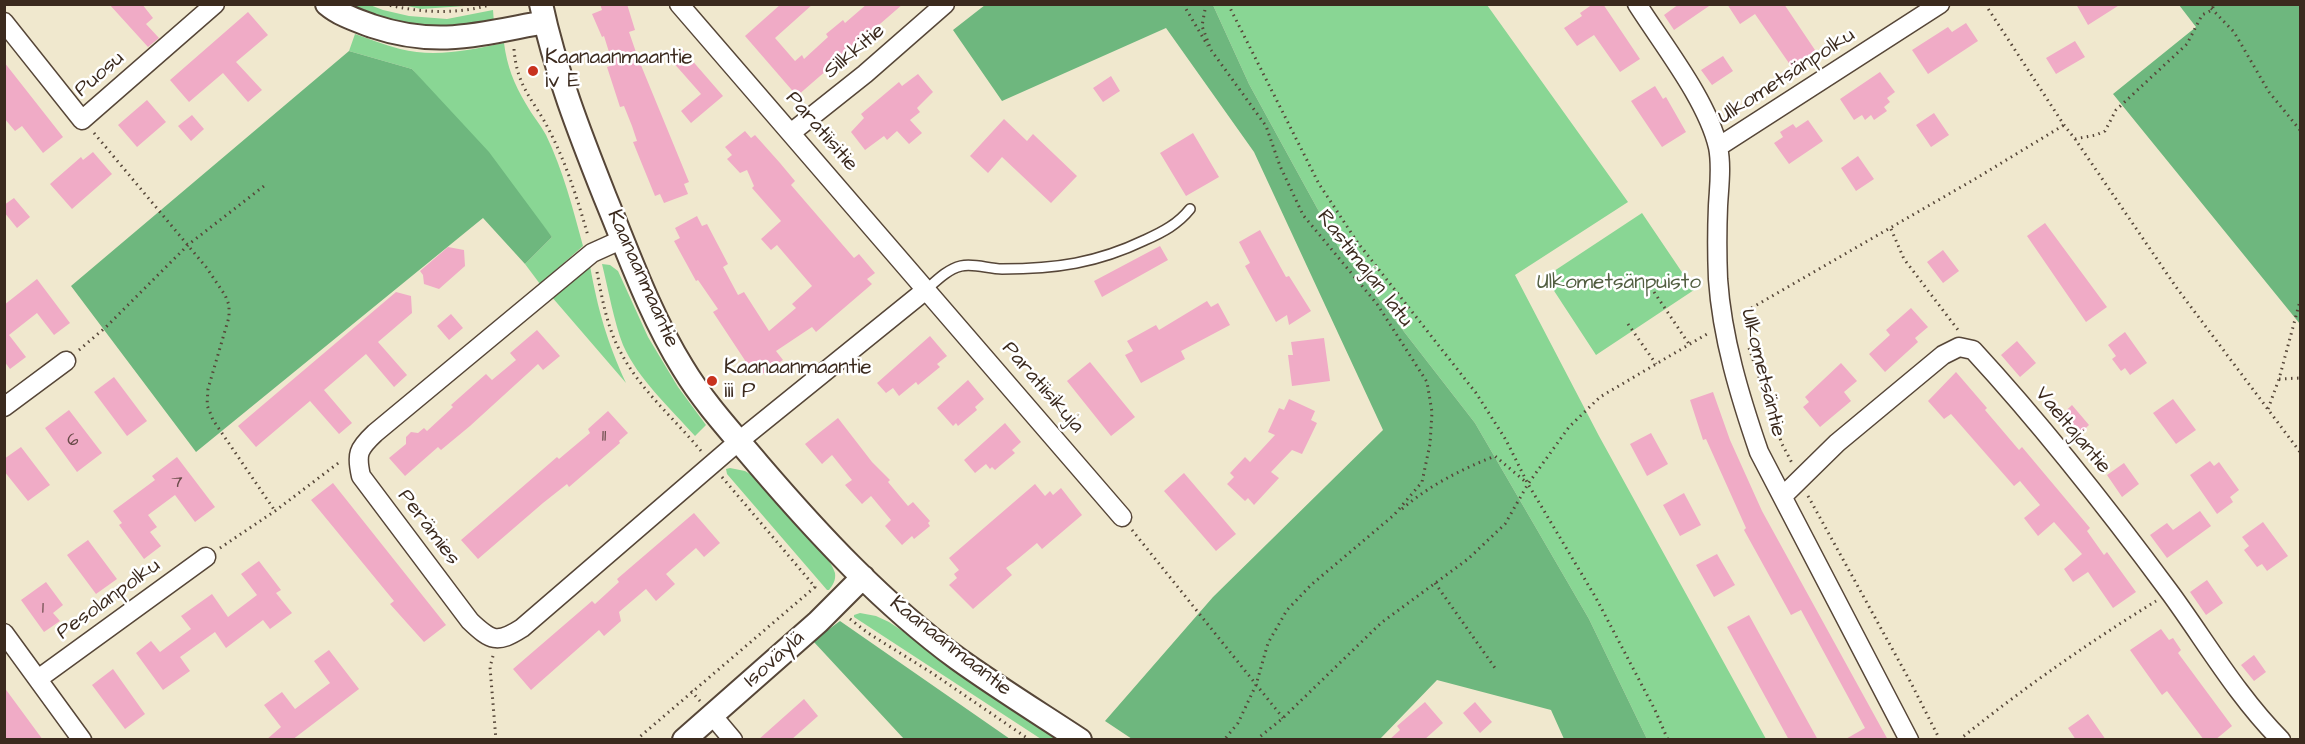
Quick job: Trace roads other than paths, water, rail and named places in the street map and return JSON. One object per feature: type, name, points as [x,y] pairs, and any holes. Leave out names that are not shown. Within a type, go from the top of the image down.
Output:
[{"type":"street","name":"Puosu","points":[[4,22],[82,120],[216,4]]},
{"type":"street","name":"Kaanaanmaantie","points":[[327,4],[352,19],[400,35],[447,39],[509,28],[543,13],[583,141],[646,298],[676,356],[694,384],[795,507],[863,577],[903,614],[957,658],[1080,740]]},
{"type":"street","name":"Paratiisitie","points":[[680,4],[927,289]]},
{"type":"street","name":"Silkkitie","points":[[792,132],[865,74],[945,4]]},
{"type":"street","name":"Ulkometsäntie","points":[[1637,4],[1708,118],[1718,147],[1720,169],[1718,280],[1724,325],[1759,452],[1909,740]]},
{"type":"street","name":"Ulkometsänpolku","points":[[1718,147],[1940,4]]},
{"type":"street","name":"Perämies","points":[[623,239],[592,253],[375,433],[362,445],[357,458],[361,476],[470,621],[485,636],[496,640],[506,638],[522,628],[739,441]]},
{"type":"street","points":[[739,441],[927,289]]},
{"type":"street","name":"Paratiisikuja","points":[[927,289],[1122,517]]},
{"type":"street","name":"Vaeltajantie","points":[[1783,496],[1837,443],[1934,363],[1959,347],[1972,350],[2061,450],[2169,592],[2250,704],[2281,740]]},
{"type":"street","points":[[4,407],[66,361]]},
{"type":"street","name":"Pesolanpolku","points":[[38,679],[206,557]]},
{"type":"street","name":"Isoväylä","points":[[684,740],[834,606],[863,577]]},
{"type":"street","points":[[4,633],[82,740]]},
{"type":"street","points":[[712,716],[733,740]]},
{"type":"lane","points":[[927,289],[955,268],[964,265],[1000,269],[1037,268],[1075,264],[1116,254],[1160,233],[1181,220],[1190,209]]},
{"type":"place","name":"Kaanaanmaantie iv E","points":[[533,71]]},
{"type":"place","name":"Kaanaanmaantie iii P","points":[[712,381]]},
{"type":"park label","name":"Ulkometsänpuisto","points":[[1619,284]]}]
